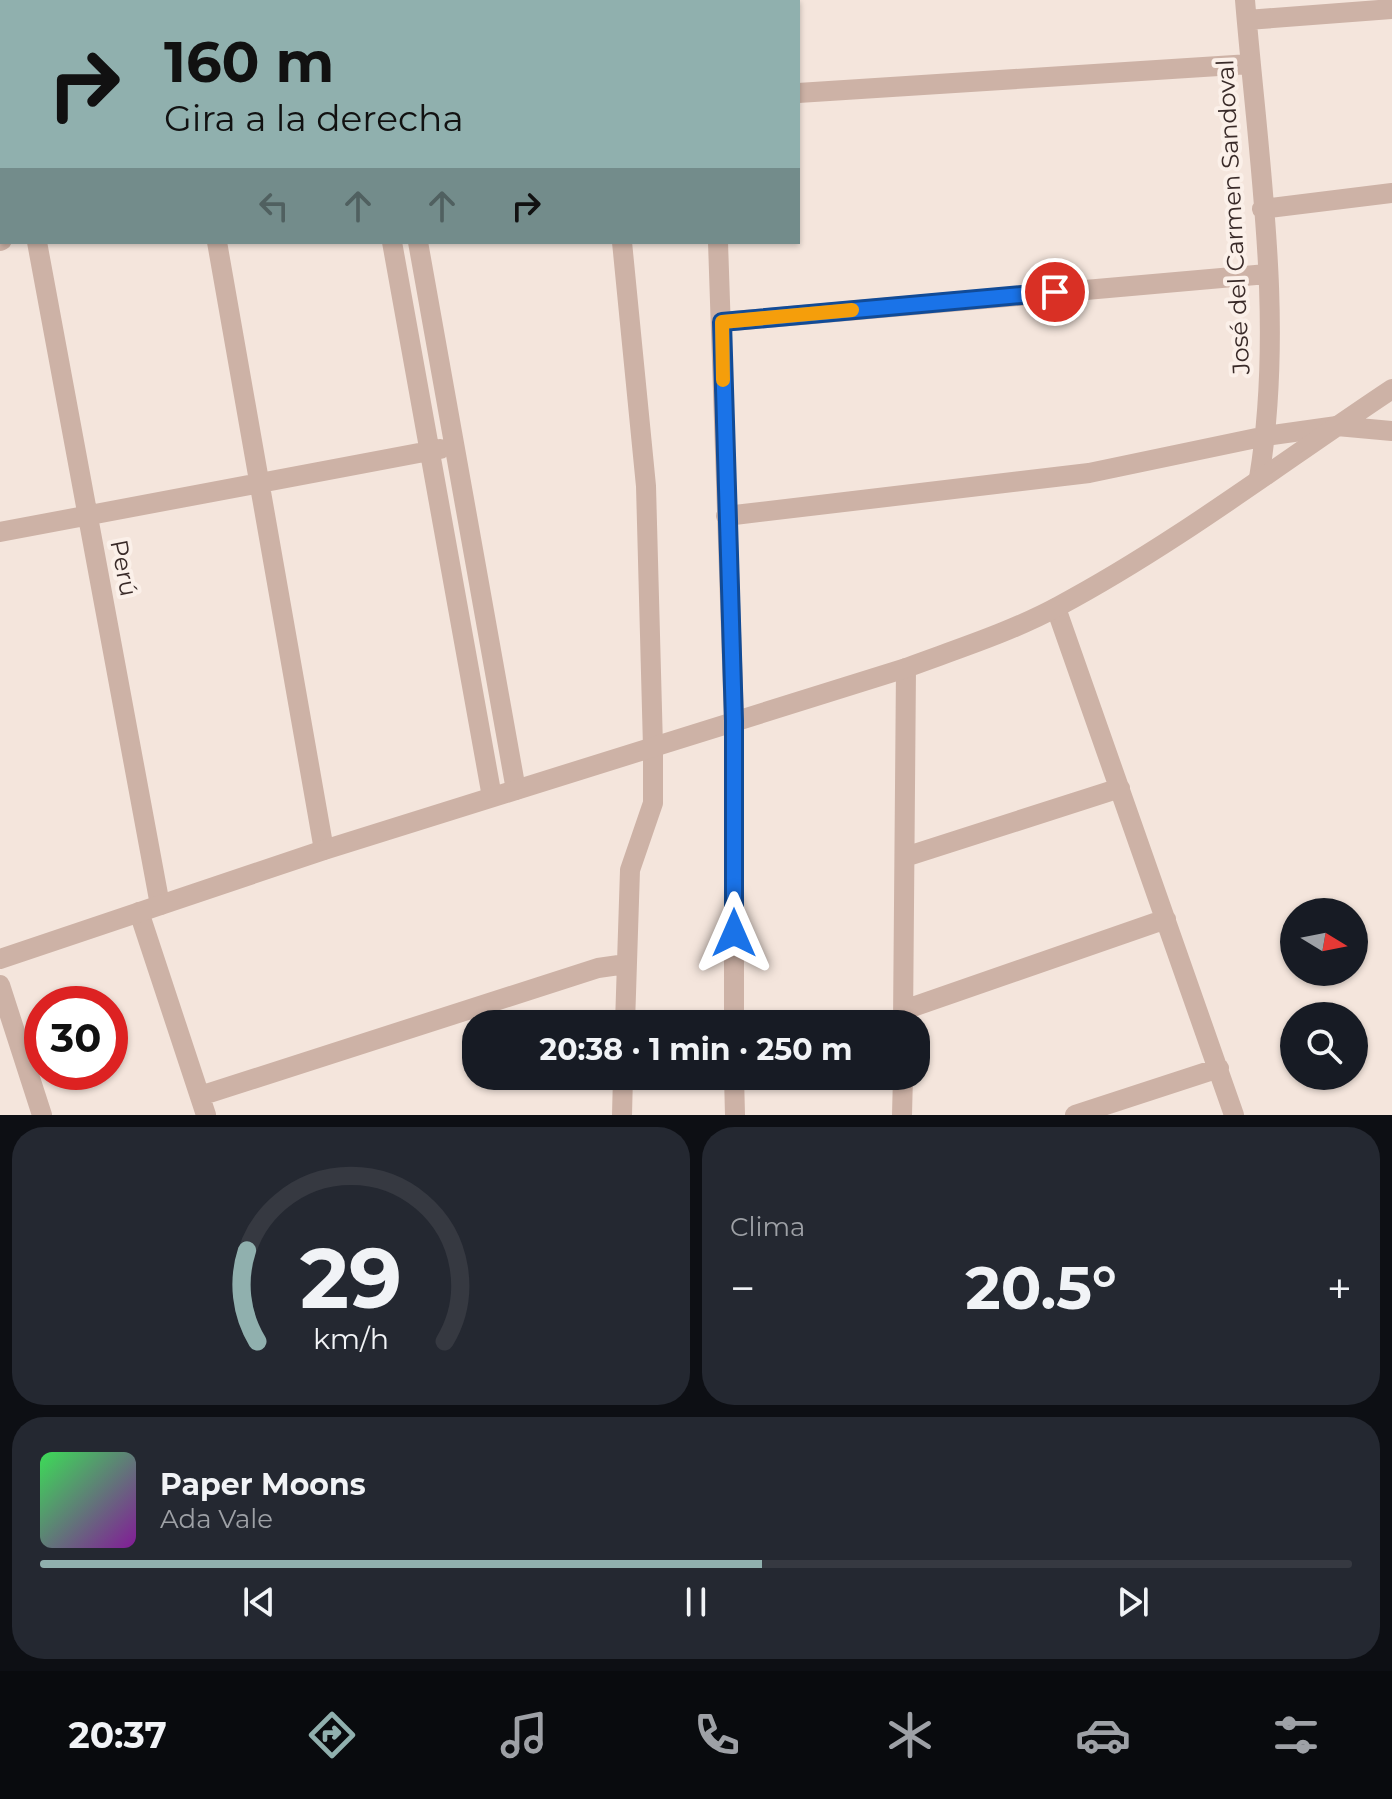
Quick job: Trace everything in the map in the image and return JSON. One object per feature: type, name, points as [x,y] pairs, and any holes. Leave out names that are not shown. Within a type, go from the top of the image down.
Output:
[{"type":"street","points":[[1246,10],[1392,9]]},
{"type":"street","name":"José del Carmen Sandoval","points":[[1246,10],[1270,335],[1266,436],[1259,478]]},
{"type":"street","points":[[800,93],[1250,64]]},
{"type":"street","points":[[1262,209],[1392,193]]},
{"type":"street","name":"Perú","points":[[37,244],[160,905]]},
{"type":"street","points":[[217,244],[324,850]]},
{"type":"street","points":[[392,244],[492,797]]},
{"type":"street","points":[[418,244],[516,790]]},
{"type":"street","points":[[622,244],[646,486],[653,747],[653,803],[630,870],[625,1010]]},
{"type":"street","points":[[718,244],[734,721],[734,1010]]},
{"type":"street","points":[[722,322],[1267,274]]},
{"type":"street","points":[[0,959],[324,850],[906,668],[1056,608],[1119,573],[1392,389]]},
{"type":"street","points":[[726,516],[1089,473],[1266,436],[1337,426],[1392,431]]},
{"type":"street","points":[[0,532],[455,446]]},
{"type":"street","points":[[1056,608],[1234,1115]]},
{"type":"street","points":[[904,1010],[906,668]]},
{"type":"street","points":[[905,857],[1120,788]]},
{"type":"street","points":[[139,912],[203,1106],[598,968],[626,964]]},
{"type":"street","points":[[923,1010],[1166,919]]},
{"type":"street","points":[[0,985],[42,1115]]},
{"type":"street","points":[[1075,1115],[1219,1068]]},
{"type":"street","points":[[622,1115],[623,1090]]},
{"type":"street","points":[[734,1090],[735,1115]]},
{"type":"street","points":[[902,1115],[903,1090]]},
{"type":"slow traffic","points":[[723,380],[722,322],[852,310]]},
{"type":"route","points":[[734,933],[734,721],[722,322],[1055,292]]}]
